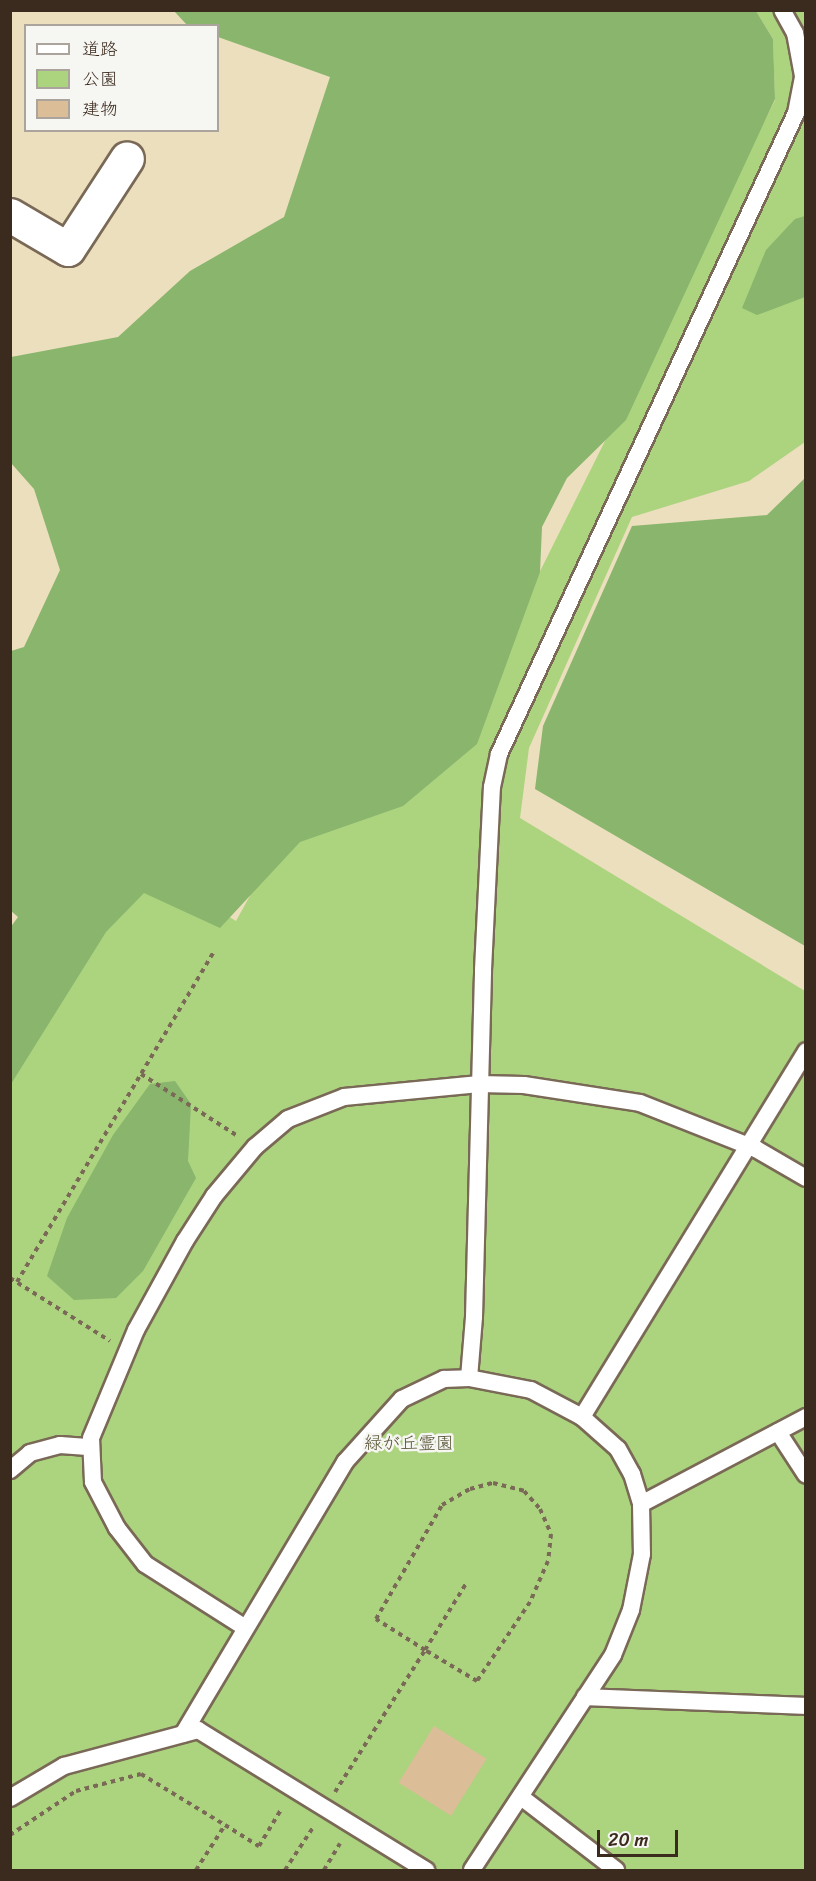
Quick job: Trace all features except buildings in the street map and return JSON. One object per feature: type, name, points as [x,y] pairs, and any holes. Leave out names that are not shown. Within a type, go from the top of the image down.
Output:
[{"type":"street","points":[[10,215],[68,249],[127,158]]},
{"type":"lane","points":[[469,1378],[474,1317],[479,1084],[492,787],[499,754],[796,113],[803,76],[795,33],[782,10]]},
{"type":"lane","points":[[582,1417],[806,1051]]},
{"type":"lane","points":[[244,1628],[145,1564],[117,1528],[93,1482],[91,1447],[107,1392],[126,1351],[185,1241],[214,1196],[255,1147],[288,1119],[344,1097],[479,1084],[524,1085],[640,1102],[748,1146],[806,1178]]},
{"type":"lane","points":[[183,1734],[244,1628],[345,1462],[402,1399],[427,1384],[469,1378],[531,1390],[582,1417],[618,1449],[632,1474],[641,1504],[642,1554],[631,1610],[613,1655],[471,1870]]},
{"type":"lane","points":[[641,1504],[806,1417]]},
{"type":"lane","points":[[778,1432],[806,1475]]},
{"type":"lane","points":[[10,1470],[30,1453],[60,1445],[91,1447]]},
{"type":"lane","points":[[585,1697],[806,1706]]},
{"type":"lane","points":[[10,1798],[64,1766],[198,1730],[426,1870]]},
{"type":"lane","points":[[521,1797],[616,1870]]},
{"type":"path","points":[[17,1282],[214,951]]},
{"type":"path","points":[[141,1074],[255,1147]]},
{"type":"path","points":[[10,1278],[126,1351]]},
{"type":"path","points":[[493,1482],[524,1491],[540,1509],[551,1534],[548,1561],[530,1602],[477,1681],[425,1650],[376,1619],[442,1505],[470,1489],[493,1482]]},
{"type":"path","points":[[285,1870],[467,1582]]},
{"type":"path","points":[[10,1834],[76,1791],[141,1774],[259,1846],[294,1789]]},
{"type":"path","points":[[196,1870],[225,1825]]},
{"type":"path","points":[[324,1870],[352,1825]]},
{"type":"green space","points":[[174,11],[756,11],[773,39],[775,99],[626,420],[567,478],[542,527],[540,572],[477,744],[403,806],[300,842],[220,928],[144,893],[106,932],[11,1084],[10,928],[18,917],[10,910],[11,651],[24,647],[60,570],[34,489],[11,463],[11,357],[118,337],[190,271],[284,217],[330,77],[219,37],[219,24],[186,24]]},
{"type":"green space","name":"緑が丘霊園","points":[[756,11],[805,11],[805,442],[749,481],[632,517],[529,748],[520,818],[805,991],[805,1870],[11,1870],[10,1059],[139,862],[236,921],[286,831],[440,772],[775,100],[773,39]]},
{"type":"green space","points":[[805,216],[805,297],[757,315],[742,308],[766,250],[795,219]]},
{"type":"green space","points":[[805,478],[805,946],[535,789],[543,726],[632,526],[767,515]]},
{"type":"green space","points":[[175,1081],[191,1104],[188,1161],[196,1178],[143,1271],[116,1298],[74,1300],[47,1276],[67,1218],[113,1135],[150,1084]]}]
